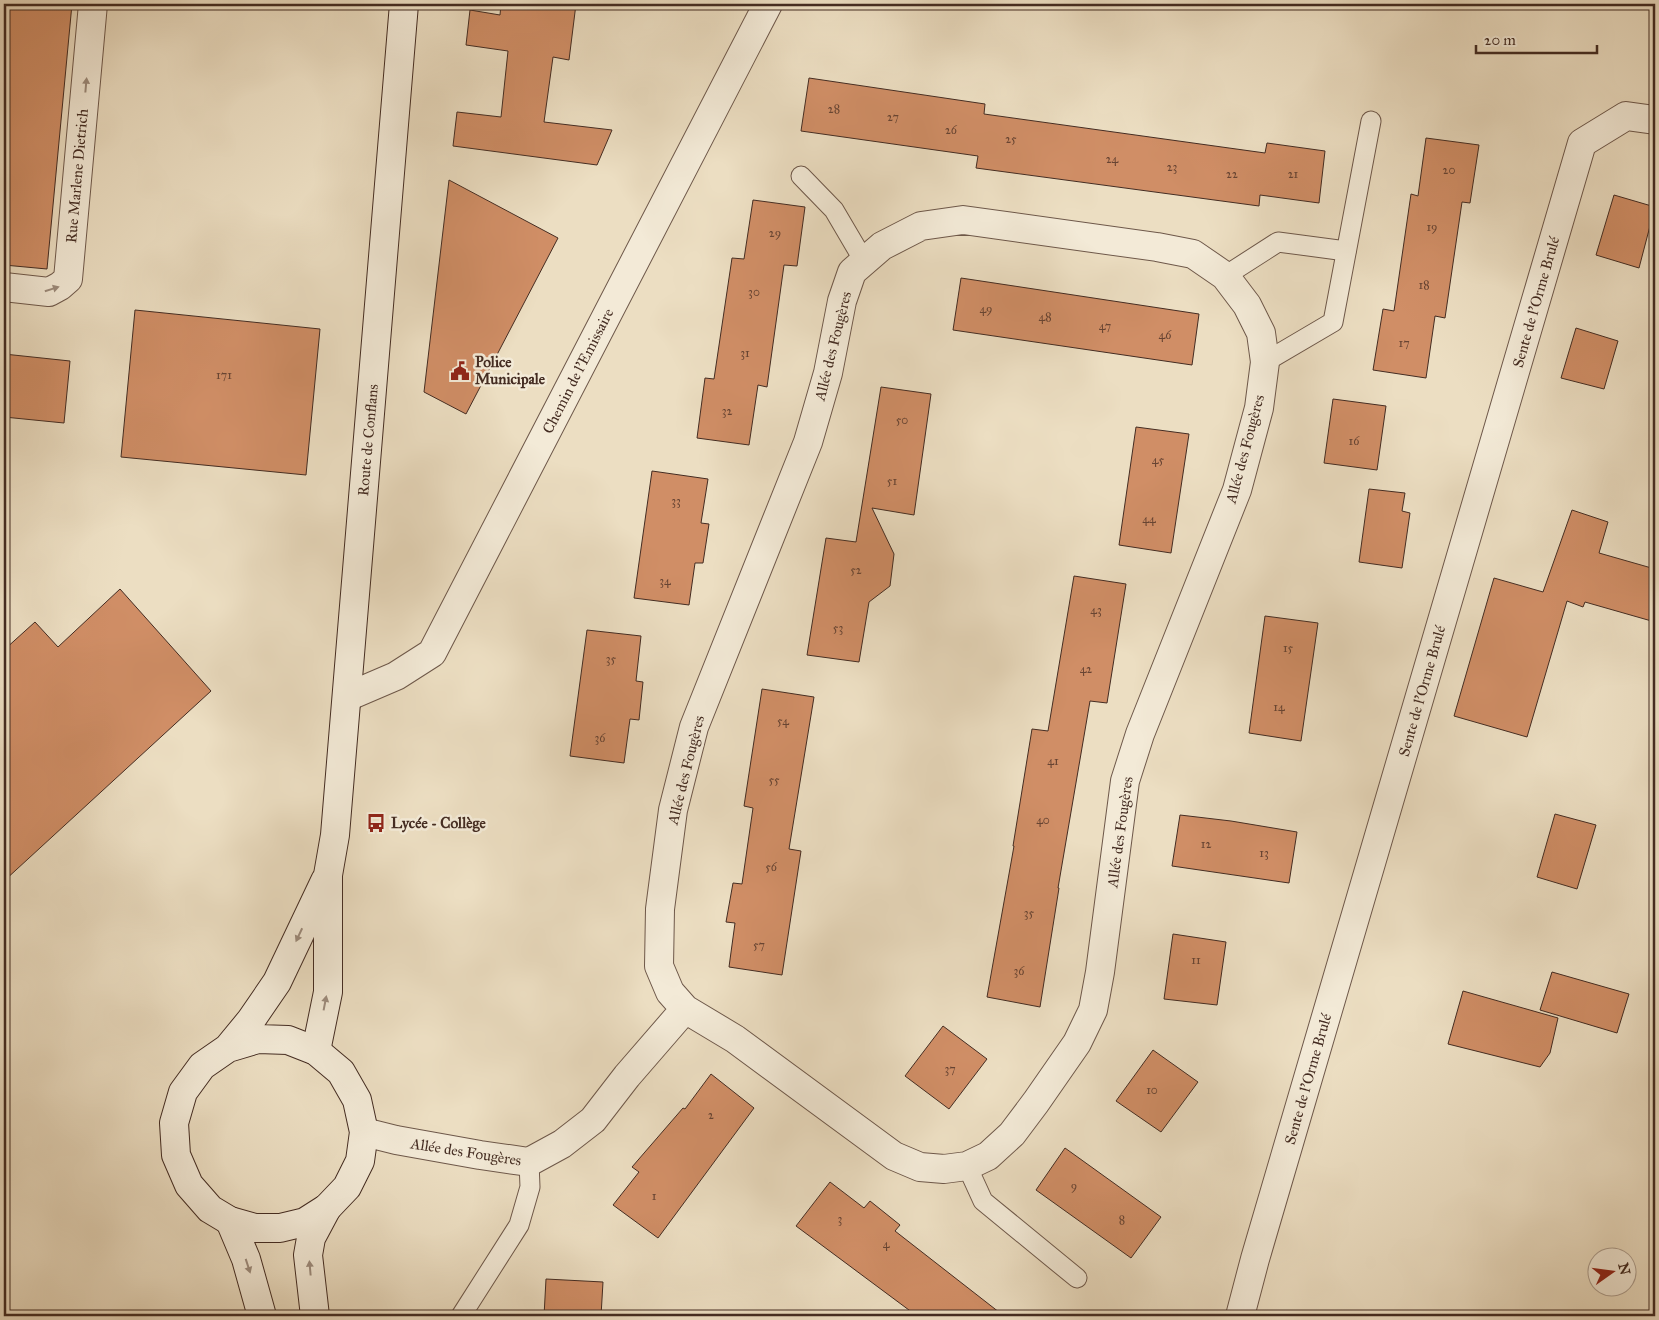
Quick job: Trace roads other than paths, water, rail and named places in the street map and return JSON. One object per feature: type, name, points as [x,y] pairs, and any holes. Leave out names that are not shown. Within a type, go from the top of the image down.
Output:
[{"type":"street","name":"Rue Marlene Dietrich","points":[[4,288],[49,292],[68,279],[93,4]]},
{"type":"street","name":"Route de Conflans","points":[[328,875],[335,835],[404,4]]},
{"type":"street","name":"Chemin de l'Emissaire","points":[[347,697],[396,676],[432,653],[768,4]]},
{"type":"street","name":"Sente de l'Orme Brulé","points":[[1240,1316],[1255,1259],[1582,144],[1626,116],[1655,120]]},
{"type":"street","name":"Allée des Fougères","points":[[963,220],[1157,247],[1193,254],[1225,276],[1247,304],[1261,333],[1265,362],[1258,408],[1237,490],[1140,734],[1125,781],[1100,972],[1093,1010],[1077,1043],[1012,1134],[988,1156],[967,1166],[944,1169],[920,1167],[894,1156],[735,1039],[685,1009],[670,992],[659,966],[660,909],[673,810],[694,727],[808,442],[828,373],[844,294],[852,272],[864,261],[882,246],[921,226],[963,220]]},
{"type":"street","points":[[328,875],[277,982],[252,1020],[228,1048],[202,1066],[183,1092],[174,1123],[176,1155],[189,1185],[210,1209],[230,1221],[255,1228],[280,1228],[305,1222],[328,1208]]},
{"type":"street","points":[[316,1051],[328,992],[328,875]]},
{"type":"street","name":"Allée des Fougères","points":[[364,1132],[471,1154],[529,1162],[562,1144],[593,1120],[627,1076],[685,1009]]},
{"type":"street","points":[[228,1048],[258,1039],[288,1040],[316,1051],[341,1072],[357,1100],[364,1132],[360,1161],[347,1187],[328,1208],[311,1238],[308,1255],[315,1316]]},
{"type":"street","points":[[230,1221],[246,1259],[262,1316]]},
{"type":"lane","points":[[1265,362],[1333,322],[1371,121]]},
{"type":"lane","points":[[801,176],[834,210],[864,261]]},
{"type":"lane","points":[[1225,276],[1278,242],[1346,251]]},
{"type":"lane","points":[[462,1316],[519,1225],[530,1187],[529,1162]]},
{"type":"lane","points":[[967,1166],[983,1201],[1077,1278]]},
{"type":"place","name":"Police Municipale","points":[[460,371]]},
{"type":"place","name":"Lycée - Collège","points":[[376,823]]}]
